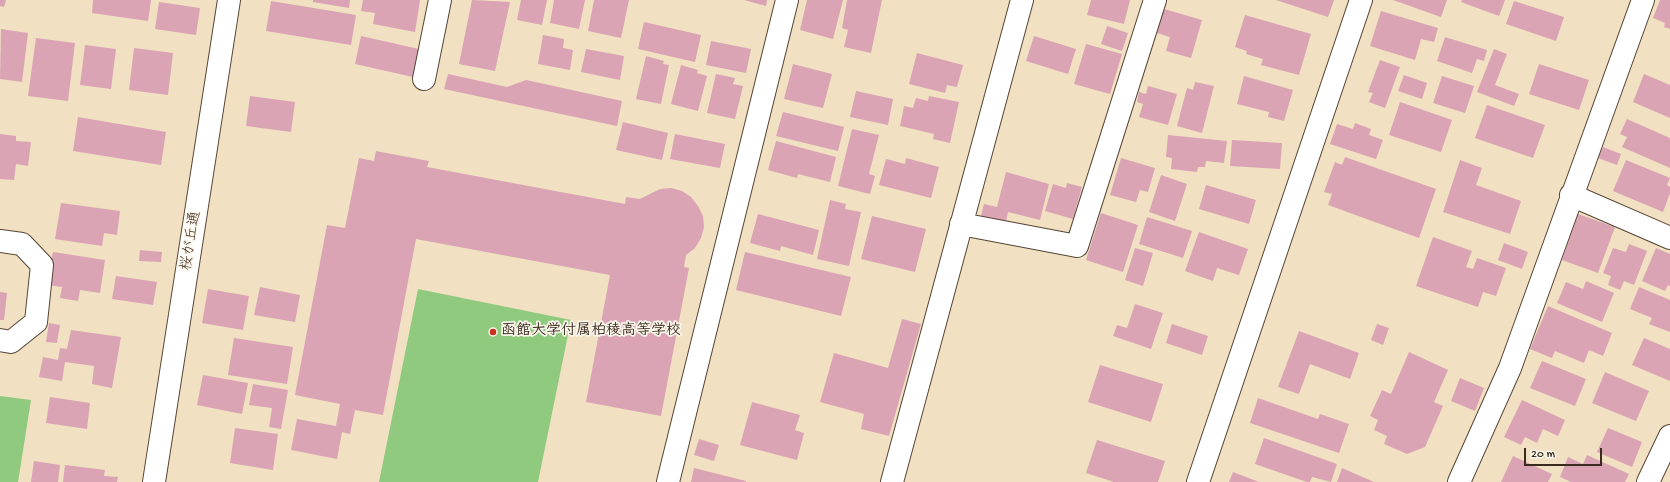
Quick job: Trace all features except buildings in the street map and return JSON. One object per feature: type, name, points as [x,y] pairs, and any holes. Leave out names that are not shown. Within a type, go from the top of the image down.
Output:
[{"type":"street","name":"桜が丘通","points":[[154,482],[229,0]]},
{"type":"street","points":[[424,79],[440,0]]},
{"type":"street","points":[[668,482],[787,0]]},
{"type":"street","points":[[892,482],[960,224],[1022,0]]},
{"type":"street","points":[[960,224],[1077,246],[1155,0]]},
{"type":"street","points":[[1198,482],[1361,0]]},
{"type":"street","points":[[1459,482],[1510,368],[1571,195],[1643,0]]},
{"type":"street","points":[[1571,195],[1670,238]]},
{"type":"street","points":[[0,241],[22,244],[42,265],[36,322],[11,342],[0,340]]},
{"type":"street","points":[[1648,482],[1670,436]]},
{"type":"green space","points":[[418,289],[571,320],[538,482],[379,482]]},
{"type":"green space","points":[[0,396],[31,400],[18,482],[0,482]]},
{"type":"place","name":"函館大学付属柏稜高等学校","points":[[493,332]]}]
